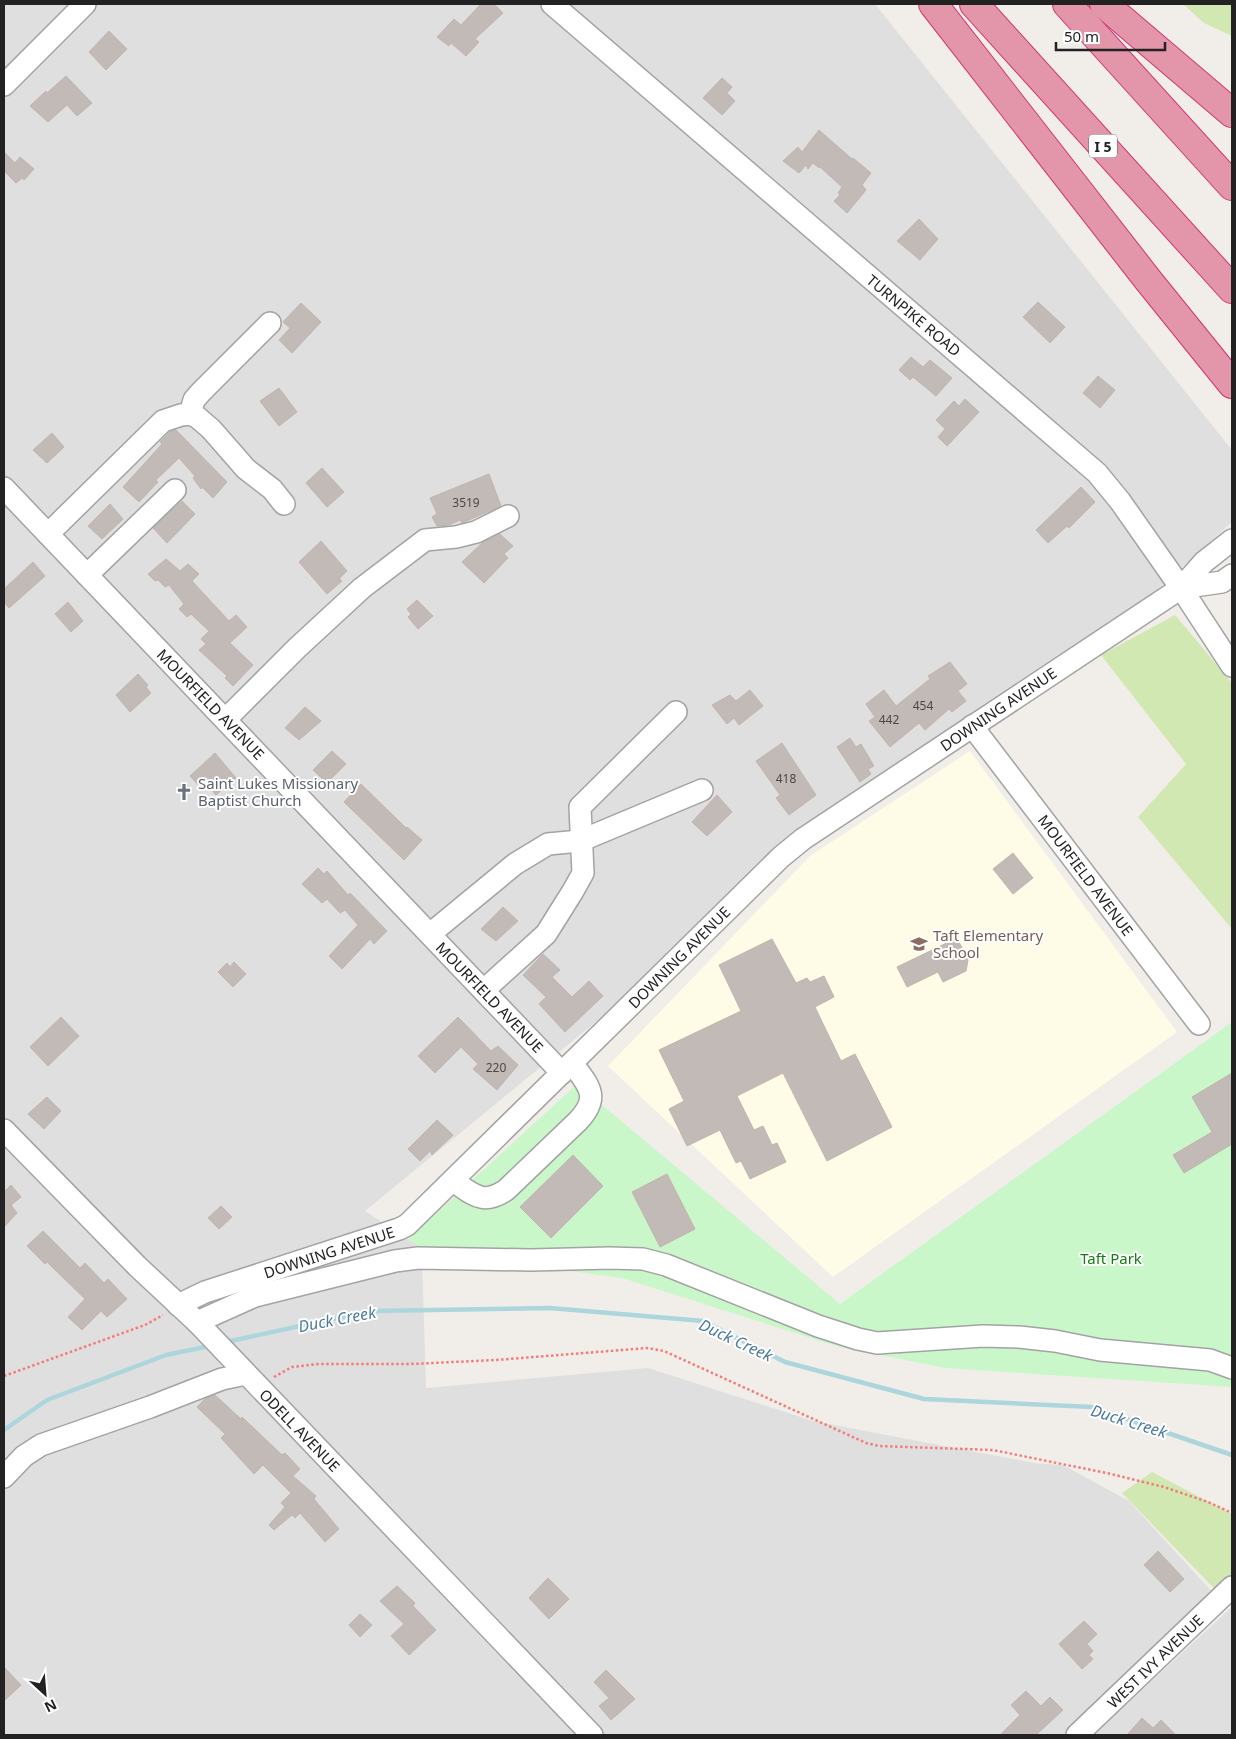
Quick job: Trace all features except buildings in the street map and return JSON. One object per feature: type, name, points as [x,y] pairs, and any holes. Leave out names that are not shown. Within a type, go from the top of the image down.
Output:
[{"type":"highway","points":[[933,4],[1148,280],[1232,384]]},
{"type":"highway","name":"I 5","points":[[974,4],[1232,289]]},
{"type":"highway","points":[[1067,4],[1232,186]]},
{"type":"highway","points":[[1104,4],[1232,113]]},
{"type":"street","points":[[4,85],[85,4]]},
{"type":"street","name":"TURNPIKE ROAD","points":[[552,4],[1097,473],[1120,501],[1181,588],[1232,666]]},
{"type":"street","points":[[190,414],[194,400],[200,392],[270,323]]},
{"type":"street","points":[[48,534],[163,421],[181,415],[190,414],[211,429],[246,469],[272,489],[284,504]]},
{"type":"street","name":"MOURFIELD AVENUE","points":[[4,488],[484,990],[567,1068],[587,1083],[592,1103],[587,1112],[506,1190],[490,1199],[479,1198],[453,1181]]},
{"type":"street","points":[[87,575],[175,490]]},
{"type":"street","points":[[226,719],[297,648],[362,588],[425,540],[456,537],[476,532],[508,516]]},
{"type":"street","name":"DOWNING AVENUE","points":[[178,1305],[205,1292],[407,1225],[774,864],[796,845],[1181,588],[1204,562],[1232,540]]},
{"type":"street","name":"DOWNING AVENUE","points":[[1181,588],[1222,582],[1232,575]]},
{"type":"street","points":[[484,990],[546,934],[573,891],[582,872],[580,807],[676,712]]},
{"type":"street","name":"MOURFIELD AVENUE","points":[[972,726],[1200,1024]]},
{"type":"street","points":[[430,934],[515,864],[548,844],[580,841],[702,790]]},
{"type":"street","name":"ODELL AVENUE","points":[[4,1130],[137,1266],[197,1322],[592,1735]]},
{"type":"street","points":[[197,1322],[255,1296],[395,1261],[418,1258],[521,1260],[625,1258],[643,1259],[666,1265],[818,1326],[877,1343],[1005,1336],[1100,1350],[1210,1360],[1232,1368]]},
{"type":"street","points":[[4,1477],[24,1456],[42,1445],[150,1407],[222,1379],[252,1380]]},
{"type":"street","name":"WEST IVY AVENUE","points":[[1077,1735],[1232,1587]]},
{"type":"path","points":[[4,1376],[145,1325],[163,1316],[178,1305]]},
{"type":"path","points":[[252,1380],[292,1367],[318,1364],[411,1364],[496,1360],[646,1348],[664,1351],[688,1361],[866,1442],[880,1446],[993,1450],[1164,1487],[1208,1502],[1232,1513]]},
{"type":"shaded area","points":[[4,4],[875,4],[1232,450],[1232,522],[1150,596],[985,703],[365,1211],[428,1252],[422,1256],[426,1388],[648,1368],[813,1421],[1034,1463],[1063,1465],[1129,1501],[1215,1595],[1063,1735],[4,1735]]},
{"type":"shaded area","name":"Taft Elementary School","points":[[970,751],[1177,1032],[833,1277],[608,1066],[810,856]]},
{"type":"shaded area","points":[[1232,1607],[1232,1735],[1093,1735]]},
{"type":"green space","points":[[1183,4],[1232,4],[1232,36],[1204,23]]},
{"type":"green space","points":[[1175,615],[1232,683],[1232,929],[1138,817],[1186,764],[1101,655]]},
{"type":"green space","name":"Taft Park","points":[[1232,1022],[1232,1387],[945,1368],[836,1346],[622,1278],[428,1252],[408,1239],[577,1084],[840,1304]]},
{"type":"green space","points":[[1152,1472],[1232,1514],[1232,1607],[1122,1493]]},
{"type":"waterway","name":"Duck Creek","points":[[231,1341],[369,1311],[550,1308],[703,1321],[785,1362],[924,1399],[1092,1407],[1232,1455]]},
{"type":"waterway","name":"Duck Creek","points":[[4,1430],[47,1400],[166,1355],[205,1347]]},
{"type":"place","name":"Saint Lukes Missionary Baptist Church","points":[[184,792]]},
{"type":"place","name":"Taft Elementary School","points":[[919,944]]}]
